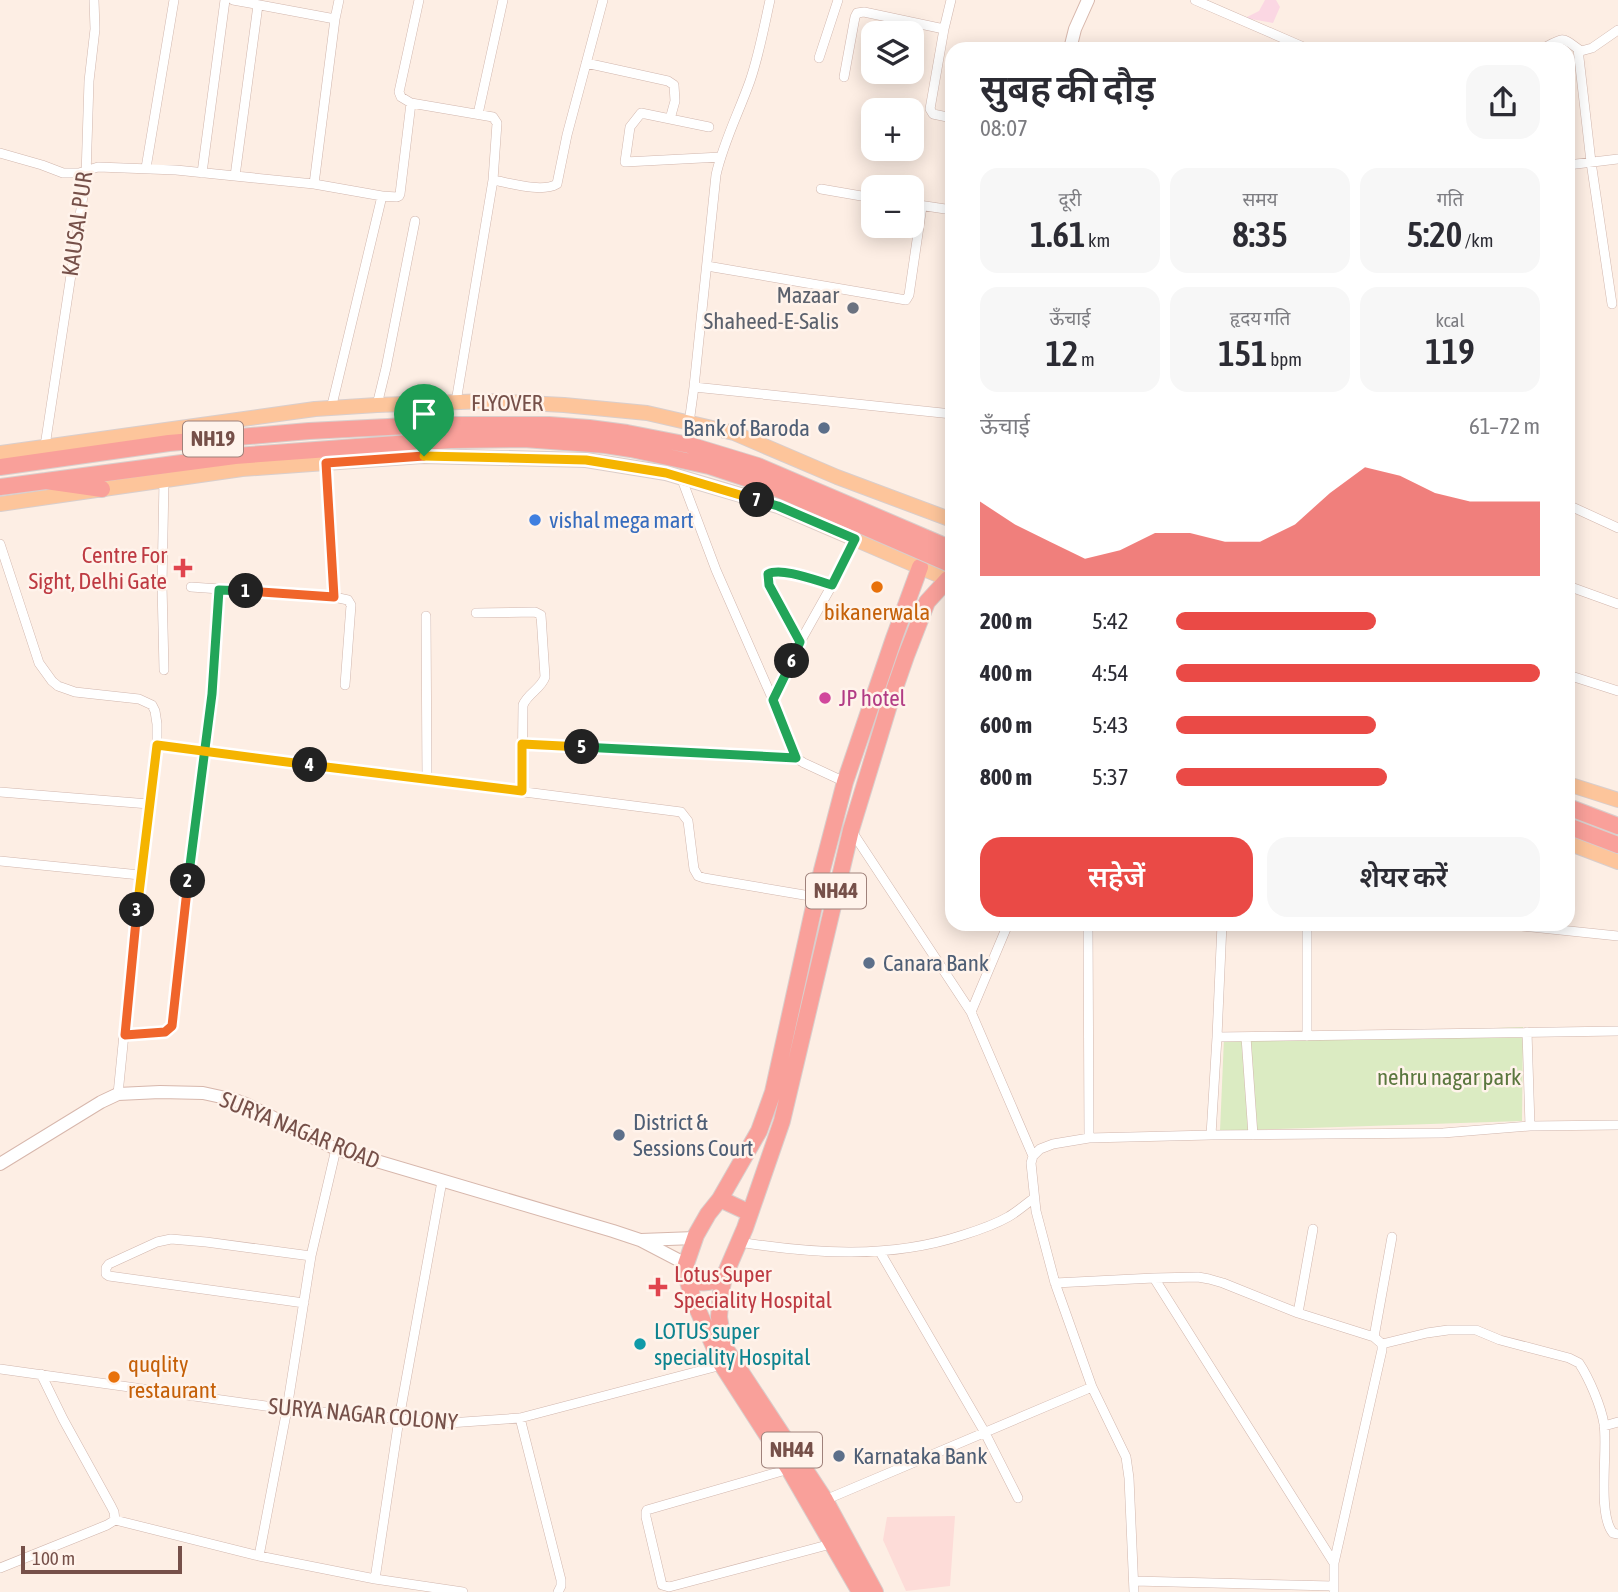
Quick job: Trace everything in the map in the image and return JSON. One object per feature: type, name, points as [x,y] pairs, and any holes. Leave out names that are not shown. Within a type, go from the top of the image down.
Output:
[{"type":"highway","name":"FLYOVER","points":[[0,467],[170,443],[309,431],[427,425],[549,425],[589,428],[689,445],[758,466],[945,546]]},
{"type":"highway","name":"FLYOVER","points":[[47,481],[235,456],[451,440],[524,439],[605,445],[709,466],[773,487],[945,572]]},
{"type":"highway","name":"NH19","points":[[0,487],[47,481]]},
{"type":"highway","points":[[47,481],[102,489]]},
{"type":"highway","name":"NH44","points":[[860,1592],[789,1469],[722,1365],[693,1299],[686,1271],[695,1238],[759,1131],[773,1092],[822,870],[845,782],[919,567]]},
{"type":"highway","name":"NH44","points":[[875,1592],[825,1500],[727,1351],[719,1317],[724,1277],[782,1121],[851,830],[890,702],[927,602],[945,582]]},
{"type":"highway","points":[[1575,810],[1618,826]]},
{"type":"highway","points":[[1575,829],[1618,845]]},
{"type":"highway","points":[[720,1199],[750,1213]]},
{"type":"highway","points":[[686,1271],[696,1282],[705,1284],[724,1277]]},
{"type":"main road","points":[[0,453],[315,409],[488,401],[564,405],[647,413],[734,433],[837,477],[945,515]]},
{"type":"main road","points":[[0,503],[242,469],[422,456],[586,460],[666,473],[778,506],[919,567],[945,574]]},
{"type":"main road","points":[[876,548],[900,500]]},
{"type":"main road","points":[[1575,786],[1618,800]]},
{"type":"main road","points":[[1575,846],[1618,862]]},
{"type":"street","name":"KAUSAL PUR","points":[[45,446],[86,169],[89,81],[95,29],[94,0]]},
{"type":"street","points":[[146,168],[174,0]]},
{"type":"street","points":[[202,173],[225,0]]},
{"type":"street","points":[[233,0],[335,19]]},
{"type":"street","points":[[314,184],[339,0]]},
{"type":"street","points":[[419,0],[399,92],[401,97],[411,103],[493,117],[497,121],[493,180],[456,402]]},
{"type":"street","points":[[478,114],[503,0]]},
{"type":"street","points":[[493,180],[542,188],[557,184],[567,135],[603,0]]},
{"type":"street","points":[[689,423],[716,175],[750,82],[770,0]]},
{"type":"street","points":[[819,58],[838,0]]},
{"type":"street","points":[[945,117],[933,114],[930,109],[951,0]]},
{"type":"street","points":[[1072,42],[1088,0]]},
{"type":"street","points":[[1195,0],[1292,42]]},
{"type":"street","points":[[235,176],[258,5]]},
{"type":"street","points":[[844,76],[857,13],[864,12],[944,29]]},
{"type":"street","points":[[1575,46],[1581,51],[1588,51],[1618,30]]},
{"type":"street","points":[[1578,49],[1612,304]]},
{"type":"street","points":[[586,63],[668,81],[674,85],[675,101],[670,119]]},
{"type":"street","points":[[0,153],[63,173],[74,174],[98,167],[146,168],[314,184],[397,197],[400,195],[411,103]]},
{"type":"street","points":[[709,127],[641,113],[630,127],[625,162],[721,157]]},
{"type":"street","points":[[1575,164],[1618,159]]},
{"type":"street","points":[[821,189],[861,196]]},
{"type":"street","points":[[331,409],[382,196]]},
{"type":"street","points":[[924,206],[945,209]]},
{"type":"street","points":[[377,405],[415,221]]},
{"type":"street","points":[[707,266],[906,300],[917,238]]},
{"type":"street","points":[[694,387],[945,413]]},
{"type":"street","points":[[326,463],[334,597]]},
{"type":"street","points":[[681,477],[716,570],[796,758]]},
{"type":"street","points":[[164,480],[164,670]]},
{"type":"street","points":[[1575,508],[1618,528]]},
{"type":"street","points":[[773,700],[800,642],[855,539]]},
{"type":"street","points":[[0,544],[38,663],[52,681],[75,692],[148,702],[152,705],[156,718],[157,745],[118,1094]]},
{"type":"street","points":[[800,642],[769,585],[768,574],[775,571],[787,573],[832,585]]},
{"type":"street","points":[[191,587],[348,600],[351,605],[345,685]]},
{"type":"street","points":[[1575,589],[1618,604]]},
{"type":"street","points":[[125,1035],[165,1032],[172,1026],[205,751],[219,590]]},
{"type":"street","points":[[476,612],[535,612],[541,615],[545,677],[542,685],[527,696],[523,705],[522,791]]},
{"type":"street","points":[[426,616],[427,780]]},
{"type":"street","points":[[1575,677],[1618,691]]},
{"type":"street","points":[[522,744],[796,758],[845,782]]},
{"type":"street","points":[[157,745],[681,812],[688,821],[694,869],[698,876],[816,897]]},
{"type":"street","points":[[0,792],[149,804]]},
{"type":"street","points":[[851,830],[971,1012],[1032,1156],[1034,1198],[1055,1283],[1092,1387],[1126,1457],[1134,1592]]},
{"type":"street","points":[[0,861],[141,874]]},
{"type":"street","points":[[971,1012],[1005,931]]},
{"type":"street","points":[[1088,931],[1089,1138]]},
{"type":"street","points":[[1211,1135],[1222,931]]},
{"type":"street","points":[[1307,931],[1307,1036]]},
{"type":"street","points":[[1570,931],[1618,936]]},
{"type":"street","points":[[1217,1037],[1618,1031]]},
{"type":"street","points":[[1527,1032],[1530,1126]]},
{"type":"street","points":[[1246,1037],[1253,1135]]},
{"type":"street","name":"SURYA NAGAR ROAD","points":[[0,1164],[118,1094],[203,1093],[246,1104],[337,1149],[640,1240],[686,1271]]},
{"type":"street","points":[[1032,1156],[1040,1149],[1053,1144],[1089,1138],[1443,1133],[1530,1126],[1618,1125]]},
{"type":"street","points":[[260,1556],[311,1256],[337,1149]]},
{"type":"street","points":[[375,1579],[398,1419],[442,1181]]},
{"type":"street","points":[[739,1242],[788,1250],[880,1252],[948,1240],[986,1228],[1010,1216],[1034,1198]]},
{"type":"street","points":[[1298,1313],[1313,1229]]},
{"type":"street","points":[[1374,1337],[1392,1237]]},
{"type":"street","points":[[640,1240],[695,1238]]},
{"type":"street","points":[[304,1303],[109,1276],[105,1270],[109,1264],[171,1239],[311,1256]]},
{"type":"street","points":[[880,1252],[984,1431],[1018,1497]]},
{"type":"street","points":[[1055,1283],[1198,1277],[1216,1280],[1298,1313],[1374,1337],[1382,1344]]},
{"type":"street","points":[[1154,1278],[1334,1563]]},
{"type":"street","points":[[1382,1344],[1427,1333],[1476,1330],[1500,1340],[1576,1360],[1581,1365],[1602,1413],[1605,1502],[1609,1528],[1618,1534]]},
{"type":"street","points":[[1134,1581],[1334,1589],[1334,1563],[1382,1344]]},
{"type":"street","name":"SURYA NAGAR COLONY","points":[[0,1369],[287,1409],[449,1423],[520,1418],[722,1365]]},
{"type":"street","points":[[41,1374],[111,1506],[115,1520]]},
{"type":"street","points":[[825,1500],[1092,1387]]},
{"type":"street","points":[[520,1418],[561,1580],[558,1592]]},
{"type":"street","points":[[1604,1426],[1618,1422]]},
{"type":"street","points":[[789,1469],[648,1510],[646,1517],[662,1585],[669,1587],[831,1544]]},
{"type":"street","points":[[0,1568],[115,1520],[260,1556],[375,1579],[463,1592]]},
{"type":"shaded area","points":[[1265,0],[1276,0],[1280,7],[1273,23],[1245,18],[1259,11]]},
{"type":"shaded area","points":[[955,1516],[950,1586],[906,1591],[883,1540],[887,1517]]},
{"type":"green space","name":"nehru nagar park","points":[[1523,1027],[1522,1121],[1220,1131],[1224,1038]]},
{"type":"place","name":"Mazaar Shaheed-E-Salis","points":[[853,308]]},
{"type":"place","name":"Bank of Baroda","points":[[824,428]]},
{"type":"place","name":"vishal mega mart","points":[[535,520]]},
{"type":"place","name":"Centre For Sight, Delhi Gate","points":[[183,568]]},
{"type":"place","name":"bikanerwala","points":[[877,587]]},
{"type":"place","name":"JP hotel","points":[[825,698]]},
{"type":"place","name":"Canara Bank","points":[[869,963]]},
{"type":"place","name":"District & Sessions Court","points":[[619,1135]]},
{"type":"place","name":"Lotus Super Speciality Hospital","points":[[658,1287]]},
{"type":"place","name":"LOTUS super speciality Hospital","points":[[640,1344]]},
{"type":"place","name":"quqlity restaurant","points":[[114,1377]]},
{"type":"place","name":"Karnataka Bank","points":[[839,1456]]},
{"type":"route","points":[[424,456],[326,463],[334,597],[219,590],[212,694],[205,751],[197,808],[173,1023],[165,1032],[125,1035],[157,745],[205,751],[427,780],[522,791],[522,744],[796,758],[773,700],[800,642],[767,577],[770,572],[775,571],[832,585],[855,539],[778,506],[666,473],[586,460],[424,456]]}]
